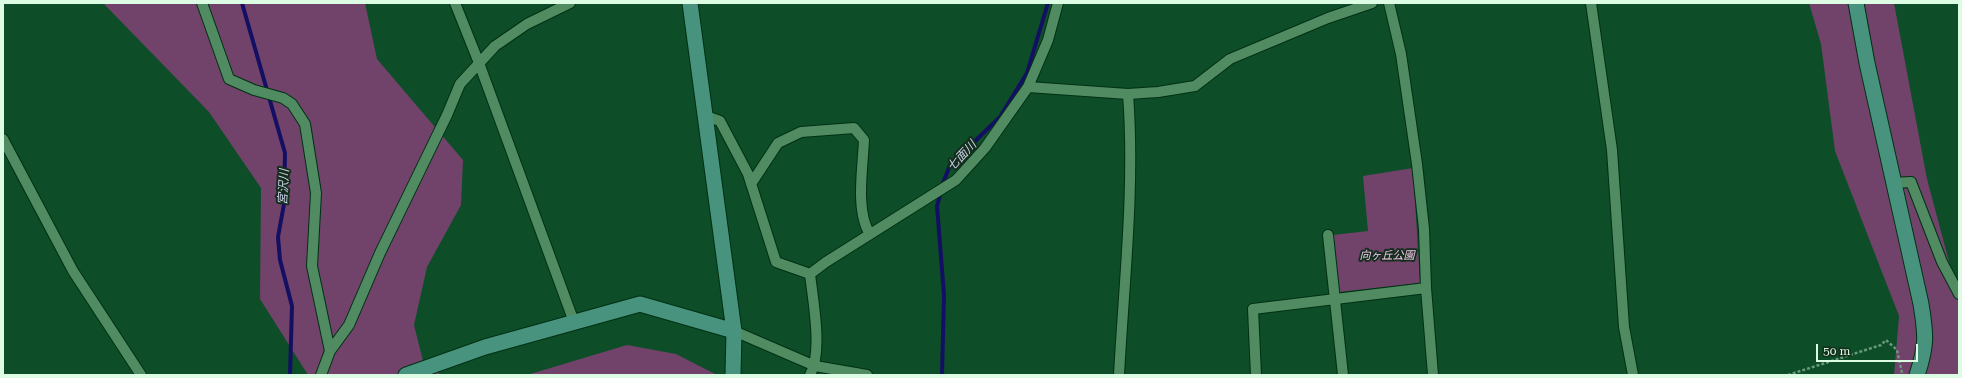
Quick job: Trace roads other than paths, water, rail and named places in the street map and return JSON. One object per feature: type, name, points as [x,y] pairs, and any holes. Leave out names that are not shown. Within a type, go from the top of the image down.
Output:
[{"type":"street","points":[[202,3],[229,79],[254,90],[283,98],[292,104],[304,124],[316,193],[312,266],[330,351]]},
{"type":"street","points":[[455,3],[479,63],[574,322]]},
{"type":"street","points":[[321,375],[330,351],[349,325],[380,253],[447,115],[460,84],[495,46],[527,24],[570,3]]},
{"type":"street","points":[[690,3],[734,331],[733,375]]},
{"type":"street","points":[[810,274],[951,183],[985,148],[1028,87],[1048,40],[1058,3]]},
{"type":"street","points":[[1028,87],[1128,94],[1158,92],[1195,86],[1230,59],[1328,18],[1372,3]]},
{"type":"street","points":[[1389,3],[1401,54],[1417,164],[1424,229],[1426,288],[1433,375]]},
{"type":"street","points":[[1591,3],[1612,150],[1624,327],[1634,375]]},
{"type":"street","points":[[1856,3],[1926,333],[1925,352],[1917,375]]},
{"type":"street","points":[[1119,375],[1130,171],[1128,94]]},
{"type":"street","points":[[706,116],[720,121],[748,174],[776,262],[810,274]]},
{"type":"street","points":[[751,184],[778,143],[802,132],[854,128],[864,140],[861,196],[865,226],[870,234]]},
{"type":"street","points":[[3,139],[73,271],[141,375]]},
{"type":"street","points":[[1894,183],[1911,182],[1942,262],[1959,294]]},
{"type":"street","points":[[1328,235],[1343,375]]},
{"type":"street","points":[[810,274],[816,321],[812,370]]},
{"type":"street","points":[[1256,375],[1253,309],[1426,288]]},
{"type":"street","points":[[406,375],[485,347],[640,304],[734,331],[812,370],[867,375]]},
{"type":"waterway","name":"宮沢川","points":[[242,3],[285,153],[284,204],[278,237],[280,260],[292,306],[290,375]]},
{"type":"waterway","name":"七面川","points":[[942,186],[950,165],[1000,117],[1027,73],[1048,3]]},
{"type":"waterway","name":"七面川","points":[[941,192],[937,206],[944,295],[942,375]]},
{"type":"park label","name":"向ヶ丘公園","points":[[1387,256]]}]
